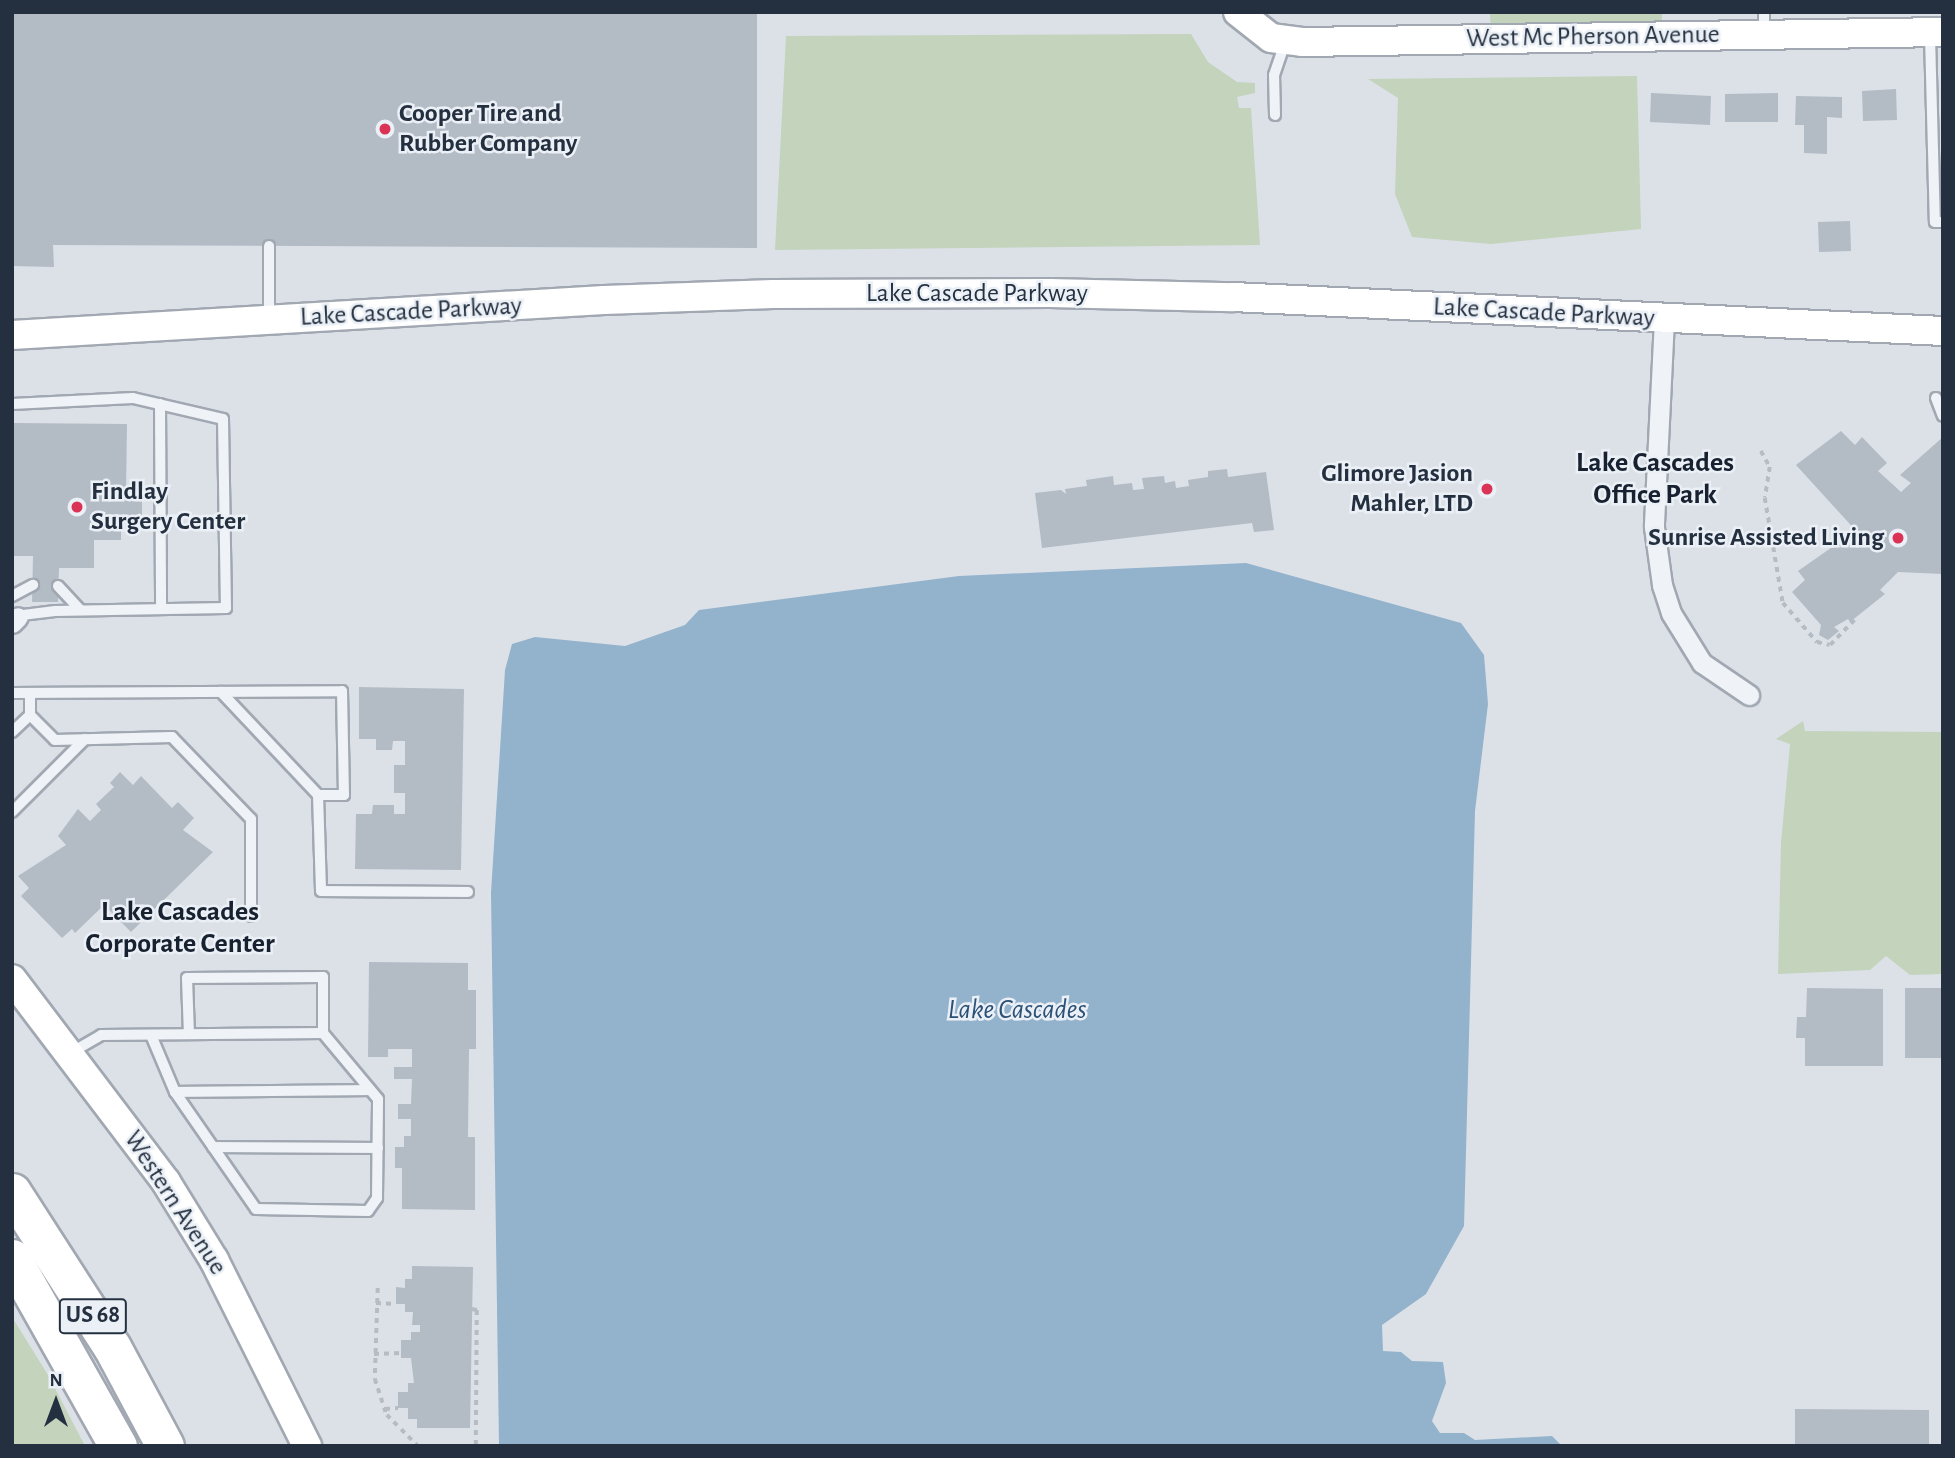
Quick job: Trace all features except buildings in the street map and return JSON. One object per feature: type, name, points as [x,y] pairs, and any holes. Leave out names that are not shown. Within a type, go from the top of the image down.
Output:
[{"type":"highway","name":"US 68","points":[[12,1192],[112,1347],[165,1446]]},
{"type":"highway","name":"US 68","points":[[12,1258],[118,1446]]},
{"type":"street","name":"West Mc Pherson Avenue","points":[[1243,18],[1271,38],[1286,41],[1764,23],[1936,32]]},
{"type":"street","name":"Lake Cascade Parkway","points":[[12,335],[773,294],[1050,293],[1233,297],[1943,331]]},
{"type":"street","points":[[1664,319],[1654,527],[1662,585],[1671,613],[1702,663],[1749,695]]},
{"type":"street","name":"Western Avenue","points":[[12,979],[71,1052],[166,1182],[214,1260],[307,1446]]},
{"type":"lane","points":[[1936,32],[1935,222],[1943,222]]},
{"type":"lane","points":[[1275,115],[1274,75],[1286,41]]},
{"type":"lane","points":[[269,246],[269,320]]},
{"type":"lane","points":[[12,404],[133,397],[223,419],[226,608],[79,610],[14,617]]},
{"type":"lane","points":[[1936,397],[1943,416]]},
{"type":"lane","points":[[160,404],[162,609]]},
{"type":"lane","points":[[12,596],[33,585]]},
{"type":"lane","points":[[58,586],[79,610]]},
{"type":"lane","points":[[12,693],[342,691],[344,795],[318,795]]},
{"type":"lane","points":[[221,692],[318,795],[321,891],[468,892]]},
{"type":"lane","points":[[30,693],[30,715],[55,740],[172,737],[251,819],[251,916]]},
{"type":"lane","points":[[12,732],[30,715]]},
{"type":"lane","points":[[12,812],[85,739]]},
{"type":"lane","points":[[151,1035],[175,1092],[256,1209],[368,1211],[377,1198],[378,1099],[323,1033],[323,977],[187,978],[189,1034]]},
{"type":"lane","points":[[71,1052],[101,1035],[323,1033]]},
{"type":"lane","points":[[175,1092],[370,1090]]},
{"type":"lane","points":[[213,1146],[377,1148]]},
{"type":"path","points":[[1761,451],[1770,467],[1765,498],[1783,603],[1817,642],[1830,645],[1853,620]]},
{"type":"path","points":[[378,1288],[375,1379],[385,1409],[418,1446]]},
{"type":"path","points":[[376,1303],[396,1304]]},
{"type":"path","points":[[472,1309],[477,1310],[473,1389],[476,1446]]},
{"type":"path","points":[[374,1354],[401,1353]]},
{"type":"path","points":[[385,1409],[398,1408]]},
{"type":"green space","points":[[1490,12],[1662,12],[1662,36],[1491,39]]},
{"type":"green space","points":[[1191,34],[1208,62],[1237,82],[1255,83],[1255,93],[1237,97],[1239,108],[1251,108],[1260,245],[775,250],[786,36]]},
{"type":"green space","points":[[1637,76],[1641,229],[1491,244],[1412,237],[1395,194],[1398,98],[1368,79]]},
{"type":"green space","points":[[1803,721],[1805,731],[1943,732],[1943,974],[1910,975],[1886,956],[1870,970],[1778,974],[1781,843],[1790,744],[1776,739]]},
{"type":"green space","points":[[12,1317],[48,1375],[85,1446],[12,1446]]},
{"type":"water","name":"Lake Cascades","points":[[1246,563],[1461,623],[1484,655],[1488,704],[1475,811],[1464,1226],[1426,1294],[1382,1325],[1383,1351],[1401,1352],[1412,1361],[1443,1362],[1446,1383],[1432,1421],[1440,1433],[1464,1433],[1475,1440],[1552,1436],[1562,1446],[499,1446],[491,893],[505,670],[512,644],[535,637],[625,646],[685,625],[699,610],[959,576]]},
{"type":"place","name":"Cooper Tire and Rubber Company","points":[[385,129]]},
{"type":"place","name":"Glimore Jasion Mahler, LTD","points":[[1487,489]]},
{"type":"place","name":"Findlay Surgery Center","points":[[77,507]]},
{"type":"place","name":"Sunrise Assisted Living","points":[[1898,538]]},
{"type":"district","name":"Lake Cascades Office Park","points":[[1655,479]]},
{"type":"district","name":"Lake Cascades Corporate Center","points":[[180,928]]}]
